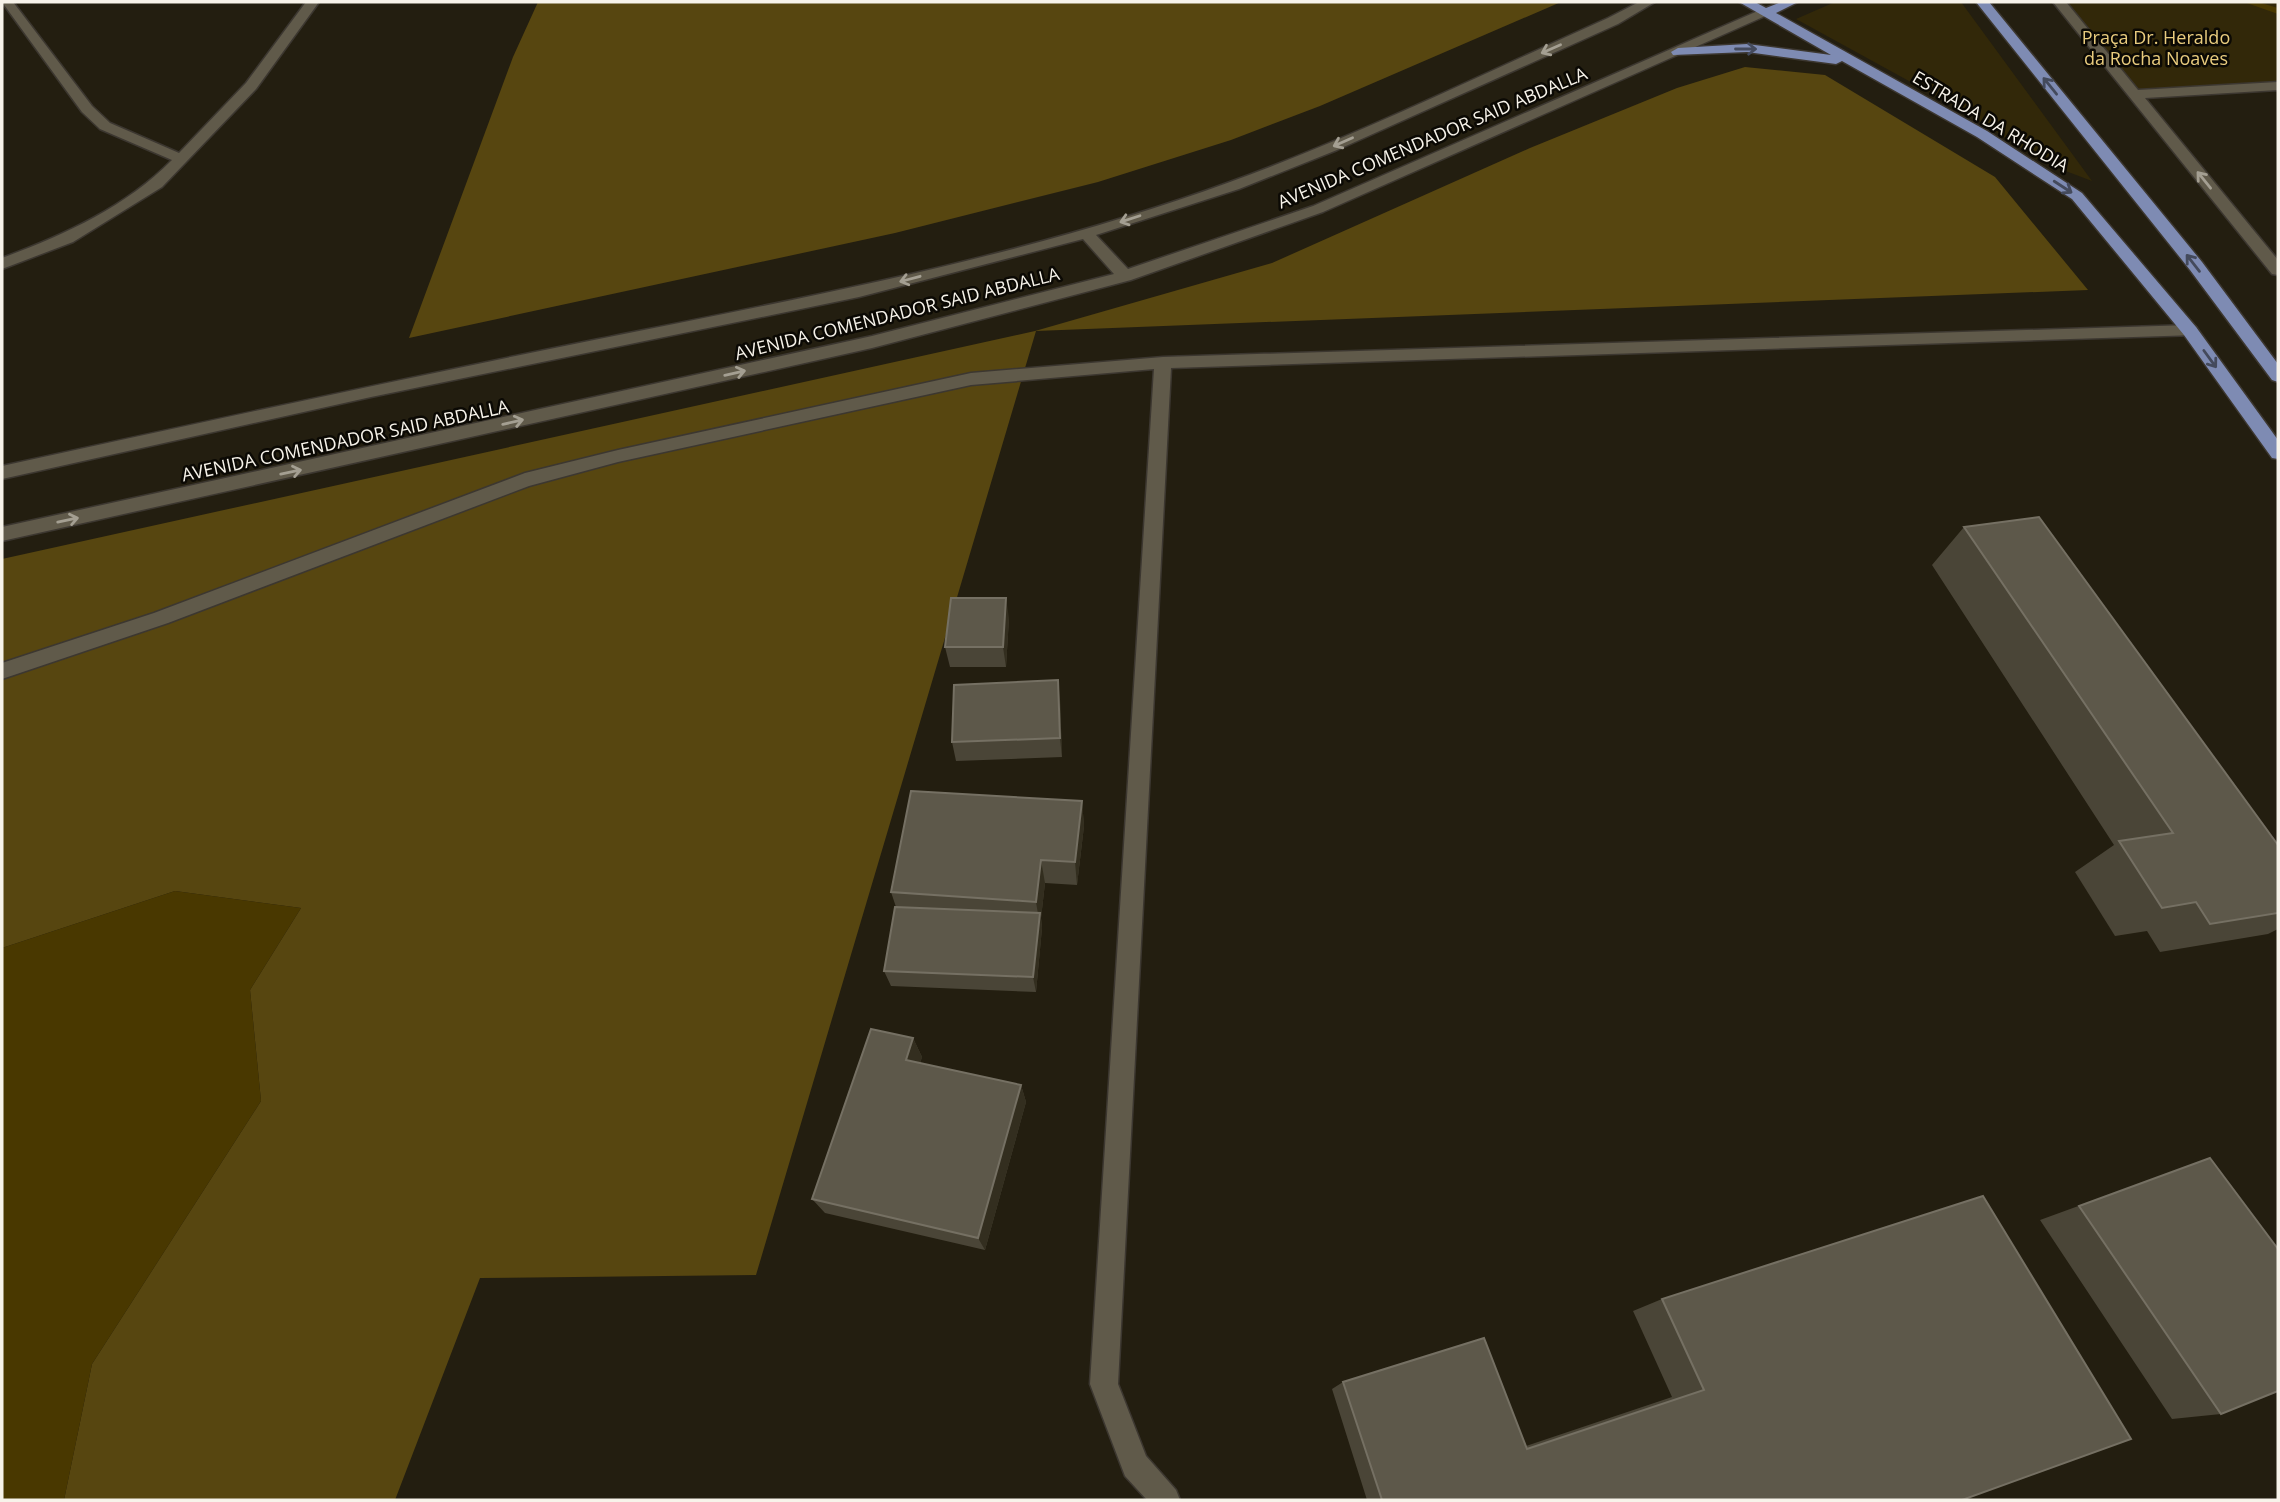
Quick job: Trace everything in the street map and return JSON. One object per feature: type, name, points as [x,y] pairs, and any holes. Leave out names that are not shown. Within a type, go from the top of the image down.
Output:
[{"type":"main road","name":"ESTRADA DA RHODIA","points":[[1746,2],[1982,134],[2077,196],[2190,331],[2278,453]]},
{"type":"main road","points":[[1765,13],[1792,2]]},
{"type":"main road","name":"ESTRADA DA RHODIA","points":[[1982,2],[2196,266],[2278,376]]},
{"type":"main road","points":[[1678,52],[1746,48],[1799,53],[1857,64]]},
{"type":"street","points":[[6,2],[87,109],[105,126],[181,159]]},
{"type":"street","points":[[2,264],[68,239],[157,184],[251,86],[312,2]]},
{"type":"street","name":"AVENIDA COMENDADOR SAID ABDALLA","points":[[2,473],[371,391],[859,292],[1086,233],[1234,186],[1332,147],[1613,21],[1648,2]]},
{"type":"street","points":[[2059,2],[2278,270]]},
{"type":"street","name":"AVENIDA COMENDADOR SAID ABDALLA","points":[[2,534],[872,342],[1125,276],[1318,209],[1765,13]]},
{"type":"street","points":[[2134,94],[2278,86]]},
{"type":"street","points":[[1086,233],[1125,276]]},
{"type":"street","points":[[2,671],[161,618],[526,480],[618,456],[971,379],[1163,363],[2190,331]]},
{"type":"street","points":[[1163,363],[1104,1384],[1135,1466],[1166,1500]]},
{"type":"green space","points":[[1835,2],[1961,2],[2092,181],[2042,162],[1969,114],[1796,19]]},
{"type":"green space","name":"Praça Dr. Heraldo da Rocha Noaves","points":[[2059,2],[2278,2],[2278,86],[2134,94]]},
{"type":"shaded area","points":[[538,2],[1561,2],[1320,106],[1231,140],[1098,182],[895,233],[409,338],[513,57]]},
{"type":"shaded area","points":[[1745,67],[1825,75],[1995,177],[2088,290],[1036,331],[756,1275],[480,1278],[395,1500],[64,1500],[92,1364],[261,1101],[250,990],[301,908],[175,891],[2,948],[2,559],[1035,331],[1272,263],[1530,148],[1677,88]]},
{"type":"shaded area","points":[[175,891],[301,908],[250,990],[261,1101],[92,1364],[64,1500],[2,1500],[2,948]]},
{"type":"building","points":[[2039,517],[2278,845],[2278,913],[2210,924],[2196,902],[2162,908],[2119,841],[2173,833],[1964,527]]},
{"type":"building","points":[[951,598],[1006,598],[1003,647],[945,647]]},
{"type":"building","points":[[1058,680],[1060,738],[952,742],[954,685]]},
{"type":"building","points":[[911,791],[1082,801],[1075,862],[1041,860],[1036,902],[891,892]]},
{"type":"building","points":[[895,907],[1040,913],[1033,977],[884,971]]},
{"type":"building","points":[[871,1029],[913,1038],[906,1060],[1021,1085],[978,1238],[812,1199]]},
{"type":"building","points":[[2210,1158],[2278,1249],[2278,1391],[2221,1414],[2079,1206]]},
{"type":"building","points":[[1983,1196],[2131,1439],[1962,1500],[1382,1500],[1343,1382],[1484,1338],[1527,1449],[1704,1390],[1662,1299]]},
{"type":"waterway","points":[[2249,2],[2278,11]]}]
